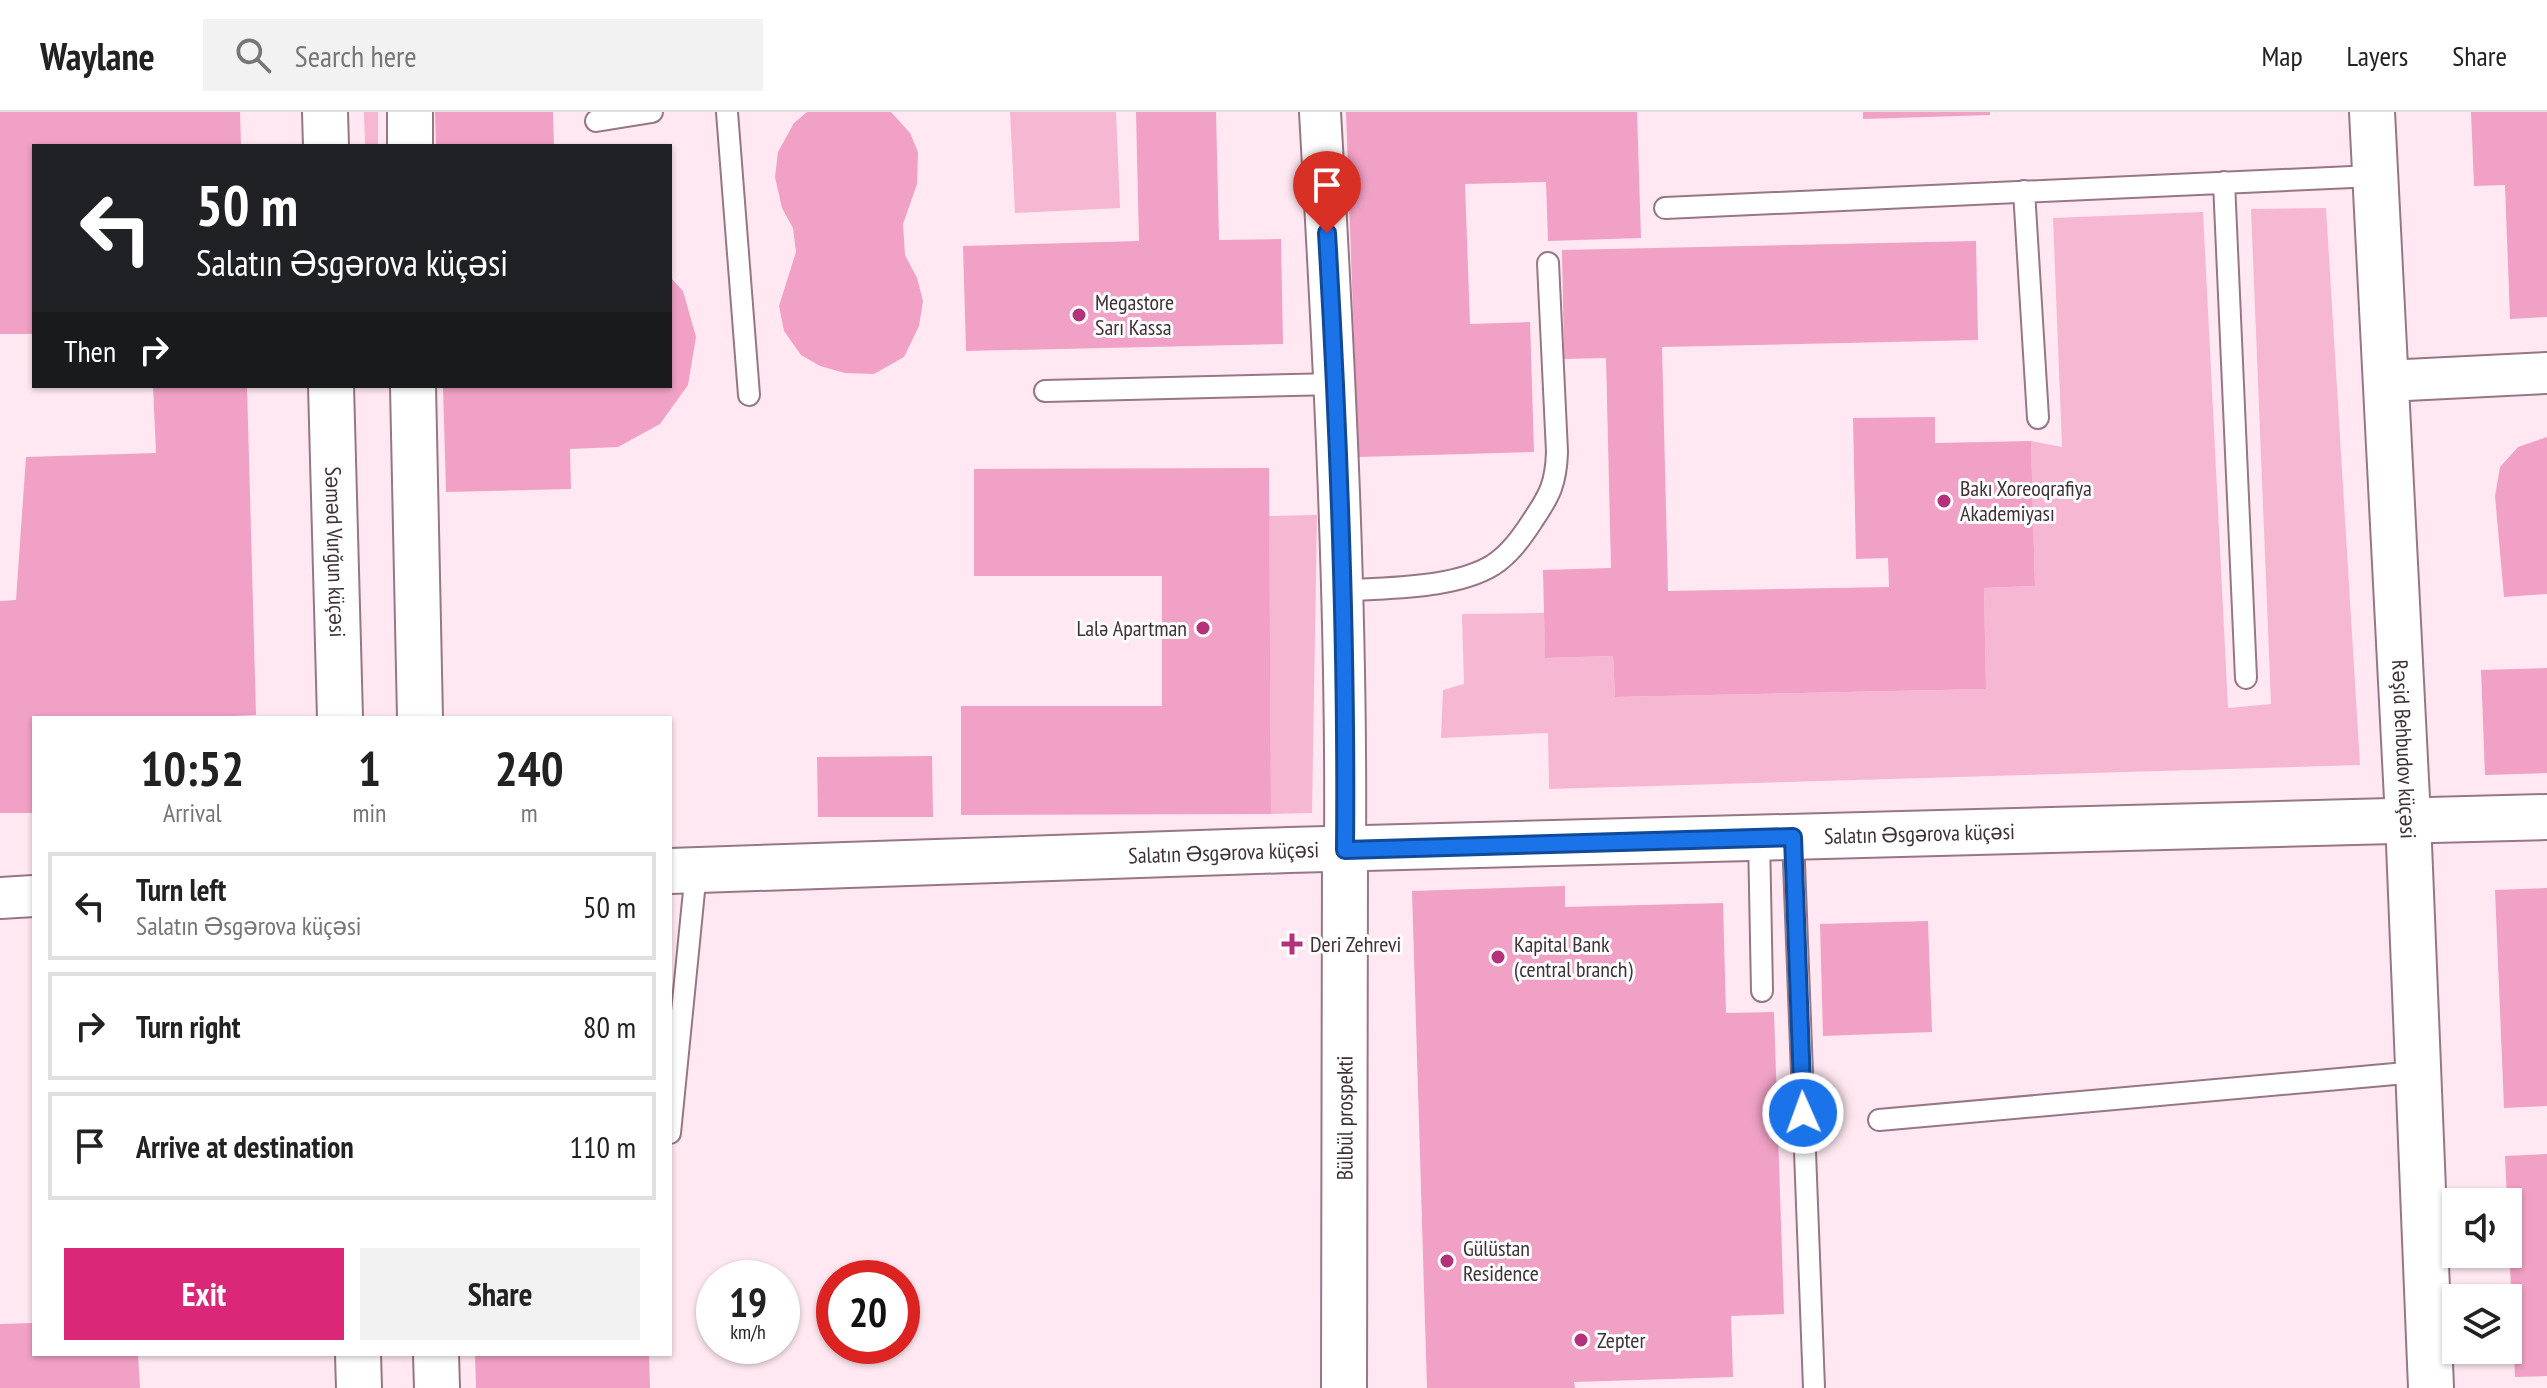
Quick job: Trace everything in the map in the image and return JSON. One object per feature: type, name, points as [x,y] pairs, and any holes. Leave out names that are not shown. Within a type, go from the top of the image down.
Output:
[{"type":"main road","points":[[325,112],[326,144]]},
{"type":"main road","points":[[410,112],[410,144]]},
{"type":"main road","name":"Rəşid Behbudov küçəsi","points":[[2372,112],[2408,819],[2431,1388]]},
{"type":"main road","name":"Səməd Vurğun küçəsi","points":[[331,388],[340,716]]},
{"type":"main road","points":[[413,388],[420,716]]},
{"type":"main road","name":"Salatın Əsgərova küçəsi","points":[[683,871],[2547,817]]},
{"type":"main road","name":"Bülbül prospekti","points":[[1344,1388],[1345,850]]},
{"type":"main road","points":[[358,1356],[359,1388]]},
{"type":"main road","points":[[436,1356],[437,1388]]},
{"type":"street","points":[[1320,112],[1336,384],[1343,591],[1345,850]]},
{"type":"street","points":[[2386,381],[2547,373]]},
{"type":"street","points":[[0,898],[32,896]]},
{"type":"lane","points":[[596,121],[652,112]]},
{"type":"lane","points":[[727,112],[749,395]]},
{"type":"lane","points":[[1665,208],[2374,176]]},
{"type":"lane","points":[[2224,182],[2246,678]]},
{"type":"lane","points":[[2024,191],[2038,418]]},
{"type":"lane","points":[[1343,591],[1457,581],[1493,565],[1519,542],[1551,494],[1556,476],[1557,452],[1548,263]]},
{"type":"lane","points":[[1045,391],[1336,384]]},
{"type":"lane","points":[[1762,991],[1776,837]]},
{"type":"lane","points":[[1776,837],[1814,1388]]},
{"type":"lane","points":[[672,1093],[683,871]]},
{"type":"lane","points":[[1879,1120],[2417,1072]]},
{"type":"shaded area","points":[[364,112],[378,112],[378,144],[365,144]]},
{"type":"shaded area","points":[[1010,112],[1116,112],[1120,208],[1015,213]]},
{"type":"shaded area","points":[[2326,208],[2360,765],[1549,789],[1548,733],[1441,738],[1443,690],[1464,684],[1462,614],[1544,613],[1545,658],[1613,656],[1615,697],[1986,689],[1984,588],[2035,586],[2031,441],[2062,447],[2053,218],[2203,212],[2228,708],[2271,704],[2251,209]]},
{"type":"shaded area","points":[[1317,515],[1312,813],[1271,814],[1269,516]]},
{"type":"building","points":[[0,112],[240,112],[241,144],[32,144],[32,334],[0,334]]},
{"type":"building","points":[[435,112],[553,112],[554,144],[436,144]]},
{"type":"building","points":[[807,112],[891,112],[910,133],[918,152],[917,184],[903,224],[905,255],[917,278],[923,301],[919,326],[904,357],[874,374],[845,373],[820,366],[801,355],[784,331],[779,306],[796,252],[793,228],[782,208],[775,177],[778,152],[794,123]]},
{"type":"building","points":[[1136,112],[1216,112],[1219,240],[1281,239],[1283,344],[966,351],[963,246],[1139,241]]},
{"type":"building","points":[[1346,112],[1637,112],[1641,238],[1548,241],[1546,182],[1465,184],[1470,324],[1530,322],[1534,452],[1358,457]]},
{"type":"building","points":[[1863,112],[1990,112],[1990,115],[1863,119]]},
{"type":"building","points":[[2471,112],[2547,112],[2547,317],[2510,319],[2505,185],[2474,186]]},
{"type":"building","name":"Bakı Xoreoqrafiya Akademiyası","points":[[1976,241],[1978,340],[1662,347],[1668,591],[1889,587],[1888,558],[1856,559],[1853,418],[1935,417],[1935,443],[2031,441],[2035,586],[1984,588],[1986,689],[1615,697],[1613,656],[1545,658],[1543,570],[1611,568],[1606,358],[1564,359],[1562,250]]},
{"type":"building","points":[[672,279],[683,291],[696,337],[688,385],[660,424],[618,447],[570,449],[571,489],[446,492],[443,388],[672,388]]},
{"type":"building","points":[[153,388],[247,388],[256,715],[32,716],[32,813],[0,813],[0,601],[16,600],[26,457],[156,453]]},
{"type":"building","points":[[2547,437],[2547,594],[2504,597],[2495,496],[2500,467],[2518,447]]},
{"type":"building","points":[[1269,468],[1271,814],[961,815],[961,706],[1162,706],[1162,576],[974,576],[974,469]]},
{"type":"building","points":[[2547,668],[2547,773],[2485,775],[2481,670]]},
{"type":"building","points":[[932,756],[933,817],[818,817],[817,757]]},
{"type":"building","points":[[1565,886],[1565,907],[1723,903],[1726,1013],[1774,1012],[1784,1314],[1731,1316],[1733,1377],[1574,1382],[1575,1388],[1427,1388],[1412,891]]},
{"type":"building","points":[[2547,888],[2547,1106],[2504,1108],[2495,890]]},
{"type":"building","points":[[1928,921],[1932,1032],[1823,1036],[1820,924]]},
{"type":"building","points":[[2547,1154],[2547,1376],[2515,1377],[2514,1364],[2522,1364],[2522,1284],[2511,1284],[2510,1268],[2522,1268],[2522,1188],[2506,1188],[2505,1156]]},
{"type":"building","points":[[32,1323],[32,1356],[138,1356],[140,1388],[0,1388],[0,1324]]},
{"type":"building","points":[[475,1356],[649,1356],[650,1388],[476,1388]]},
{"type":"place","name":"Megastore Sarı Kassa","points":[[1079,315]]},
{"type":"place","name":"Bakı Xoreoqrafiya Akademiyası","points":[[1944,501]]},
{"type":"place","name":"Lalә Apartman","points":[[1203,628]]},
{"type":"place","name":"Deri Zehrevi","points":[[1292,944]]},
{"type":"place","name":"Kapital Bank (central branch)","points":[[1498,957]]},
{"type":"place","name":"Gülüstan Residence","points":[[1447,1261]]},
{"type":"place","name":"Zepter","points":[[1581,1340]]},
{"type":"route","points":[[1327,233],[1342,561],[1345,850],[1793,837],[1803,1113]]}]
